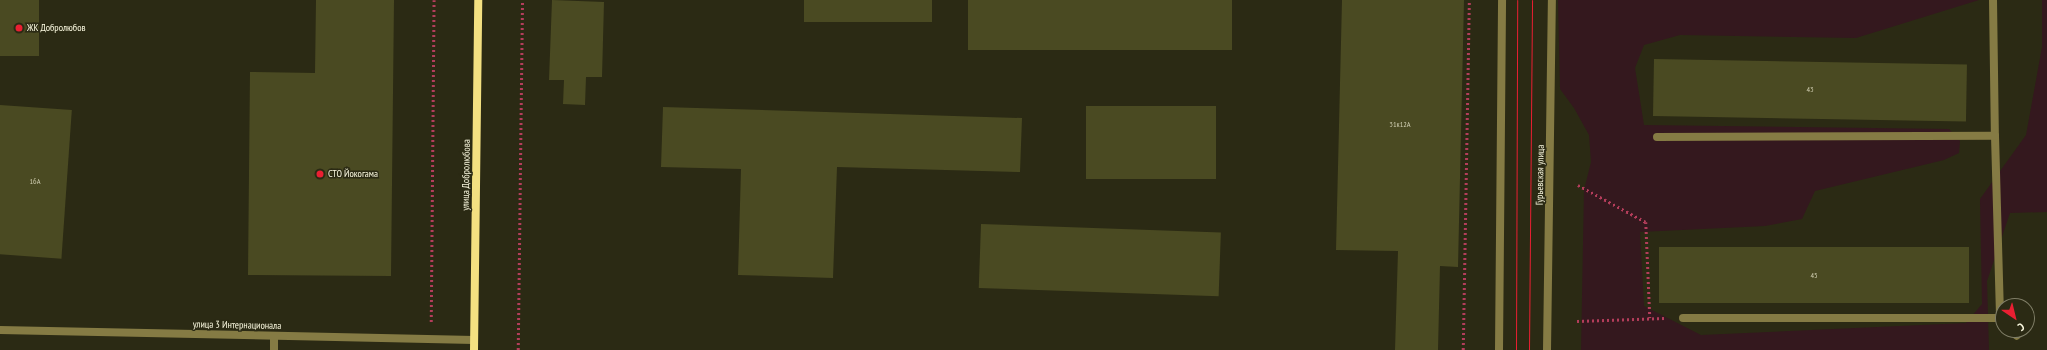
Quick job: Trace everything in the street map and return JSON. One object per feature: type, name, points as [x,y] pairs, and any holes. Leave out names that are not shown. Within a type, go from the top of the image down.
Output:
[{"type":"main road","name":"улица Добролюбова","points":[[474,350],[478,0]]},
{"type":"street","points":[[1499,350],[1502,0]]},
{"type":"street","name":"Гурьевская улица","points":[[1547,350],[1552,0]]},
{"type":"street","points":[[1993,0],[1995,136],[2001,298]]},
{"type":"street","points":[[1656,138],[1995,136]]},
{"type":"street","points":[[1683,318],[1995,320]]},
{"type":"street","name":"улица 3 Интернационала","points":[[0,330],[474,340]]},
{"type":"street","points":[[274,336],[274,350]]},
{"type":"path","points":[[430,339],[434,0]]},
{"type":"path","points":[[518,350],[522,0]]},
{"type":"path","points":[[1463,350],[1469,0]]},
{"type":"path","points":[[1578,185],[1646,222],[1650,318]]},
{"type":"path","points":[[1577,321],[1683,318]]},
{"type":"shaded area","points":[[1558,0],[1979,0],[1856,38],[1680,35],[1644,45],[1635,68],[1644,125],[1949,129],[1960,141],[1959,153],[1944,160],[1815,191],[1802,219],[1765,226],[1640,232],[1644,306],[1701,335],[1966,323],[1982,304],[1980,199],[2026,135],[2042,47],[2042,0],[2047,0],[2047,212],[2010,213],[1987,281],[1989,350],[1581,350],[1584,190],[1591,162],[1589,135],[1574,108],[1560,89]]},
{"type":"building","name":"ЖК Добролюбов","points":[[0,0],[39,0],[39,56],[0,56]]},
{"type":"building","name":"СТО Йокогама","points":[[316,0],[394,0],[391,276],[248,275],[250,72],[315,73]]},
{"type":"building","points":[[552,0],[604,2],[602,77],[586,77],[585,105],[563,104],[564,80],[549,80]]},
{"type":"building","points":[[804,0],[932,0],[932,22],[804,22]]},
{"type":"building","points":[[968,0],[1232,0],[1232,50],[968,50]]},
{"type":"building","points":[[1342,0],[1464,0],[1458,267],[1440,266],[1438,350],[1395,350],[1398,251],[1336,250]]},
{"type":"building","points":[[1654,59],[1967,64],[1966,121],[1653,116]]},
{"type":"building","points":[[0,105],[72,110],[61,259],[0,254]]},
{"type":"building","points":[[1086,106],[1216,106],[1216,179],[1086,179]]},
{"type":"building","points":[[663,107],[1022,118],[1020,172],[837,167],[833,278],[738,275],[741,169],[661,167]]},
{"type":"building","points":[[981,224],[1221,232],[1219,296],[979,288]]},
{"type":"building","points":[[1659,247],[1969,247],[1969,303],[1659,303]]},
{"type":"tram line","points":[[1516,350],[1517,0]]},
{"type":"tram line","points":[[1529,350],[1532,0]]},
{"type":"place","name":"ЖК Добролюбов","points":[[19,28]]},
{"type":"place","name":"СТО Йокогама","points":[[320,174]]}]
